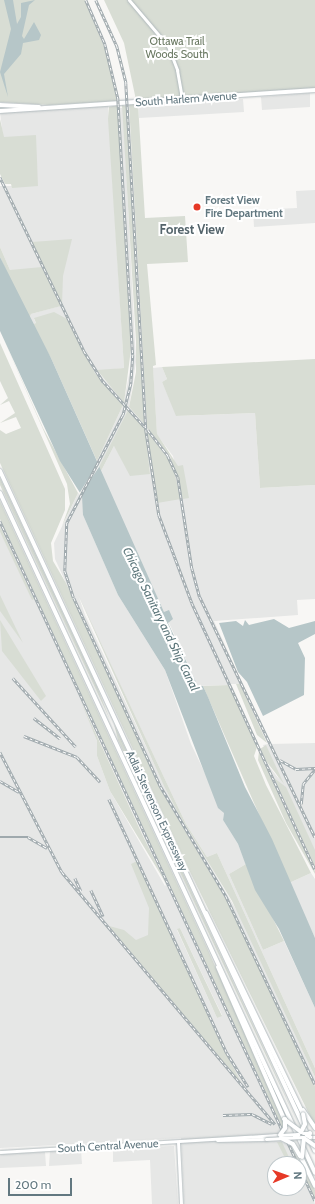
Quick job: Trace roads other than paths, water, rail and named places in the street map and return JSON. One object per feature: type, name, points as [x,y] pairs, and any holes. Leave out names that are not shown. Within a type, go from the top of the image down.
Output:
[{"type":"highway","name":"Adlai Stevenson Expressway","points":[[0,471],[315,1151]]},
{"type":"highway","name":"Adlai Stevenson Expressway","points":[[0,493],[315,1173]]},
{"type":"highway","points":[[203,909],[294,1094],[304,1113],[315,1128]]},
{"type":"highway","points":[[215,957],[238,1020],[284,1119],[285,1128],[281,1136],[293,1144],[300,1156]]},
{"type":"highway","points":[[301,1156],[305,1124],[304,1113]]},
{"type":"highway","points":[[284,1119],[315,1146]]},
{"type":"highway","points":[[307,1171],[315,1186]]},
{"type":"main road","points":[[129,0],[168,46],[178,70],[182,99]]},
{"type":"main road","name":"South Harlem Avenue","points":[[0,111],[315,90]]},
{"type":"main road","name":"South Harlem Avenue","points":[[0,105],[58,107]]},
{"type":"main road","name":"South Central Avenue","points":[[0,1152],[303,1135],[315,1132]]},
{"type":"main road","points":[[178,1142],[181,1204]]},
{"type":"water","points":[[4,0],[13,0],[17,24],[21,17],[21,3],[35,0],[29,5],[22,36],[24,39],[34,22],[41,35],[39,40],[23,43],[21,54],[4,74],[8,97],[0,72],[11,29]]},
{"type":"water","name":"Chicago Sanitary and Ship Canal","points":[[0,257],[51,358],[164,612],[169,610],[173,619],[168,623],[198,686],[203,686],[245,787],[272,839],[315,938],[315,1008],[279,929],[255,890],[238,844],[223,820],[224,813],[218,808],[165,670],[118,595],[83,515],[82,496],[60,461],[0,331]]},
{"type":"water","points":[[274,619],[289,628],[315,621],[315,634],[298,643],[305,658],[304,695],[263,716],[247,682],[238,672],[219,623],[236,621],[243,626],[245,620],[249,625]]},
{"type":"railway","points":[[86,0],[105,44],[118,98],[133,355],[131,384],[123,415],[67,523],[65,571],[74,598],[161,787],[226,896],[315,1084]]},
{"type":"railway","points":[[96,0],[117,46],[126,83],[146,430],[159,515],[192,603],[315,869]]},
{"type":"railway","points":[[0,177],[84,351],[103,381],[145,427]]},
{"type":"railway","points":[[148,430],[168,456],[178,477],[192,568],[200,597],[315,837]]},
{"type":"railway","points":[[0,521],[294,1156]]},
{"type":"railway","points":[[13,678],[76,747]]},
{"type":"railway","points":[[34,718],[60,738]]},
{"type":"railway","points":[[24,736],[77,757],[100,782]]},
{"type":"railway","points":[[0,752],[62,872],[275,1124]]},
{"type":"railway","points":[[280,760],[296,769],[315,768]]},
{"type":"railway","points":[[301,804],[303,784],[315,769]]},
{"type":"railway","points":[[0,781],[19,792]]},
{"type":"railway","points":[[109,799],[227,1053],[248,1087]]},
{"type":"railway","points":[[0,837],[28,837],[47,848]]},
{"type":"railway","points":[[75,878],[81,891]]},
{"type":"railway","points":[[91,890],[103,916]]},
{"type":"railway","points":[[223,1115],[252,1114],[272,1124]]},
{"type":"railway","points":[[307,1184],[315,1201]]},
{"type":"place","name":"Forest View Fire Department","points":[[197,207]]},
{"type":"district","name":"Forest View","points":[[192,229]]},
{"type":"park label","name":"Ottawa Trail Woods South","points":[[177,48]]}]
